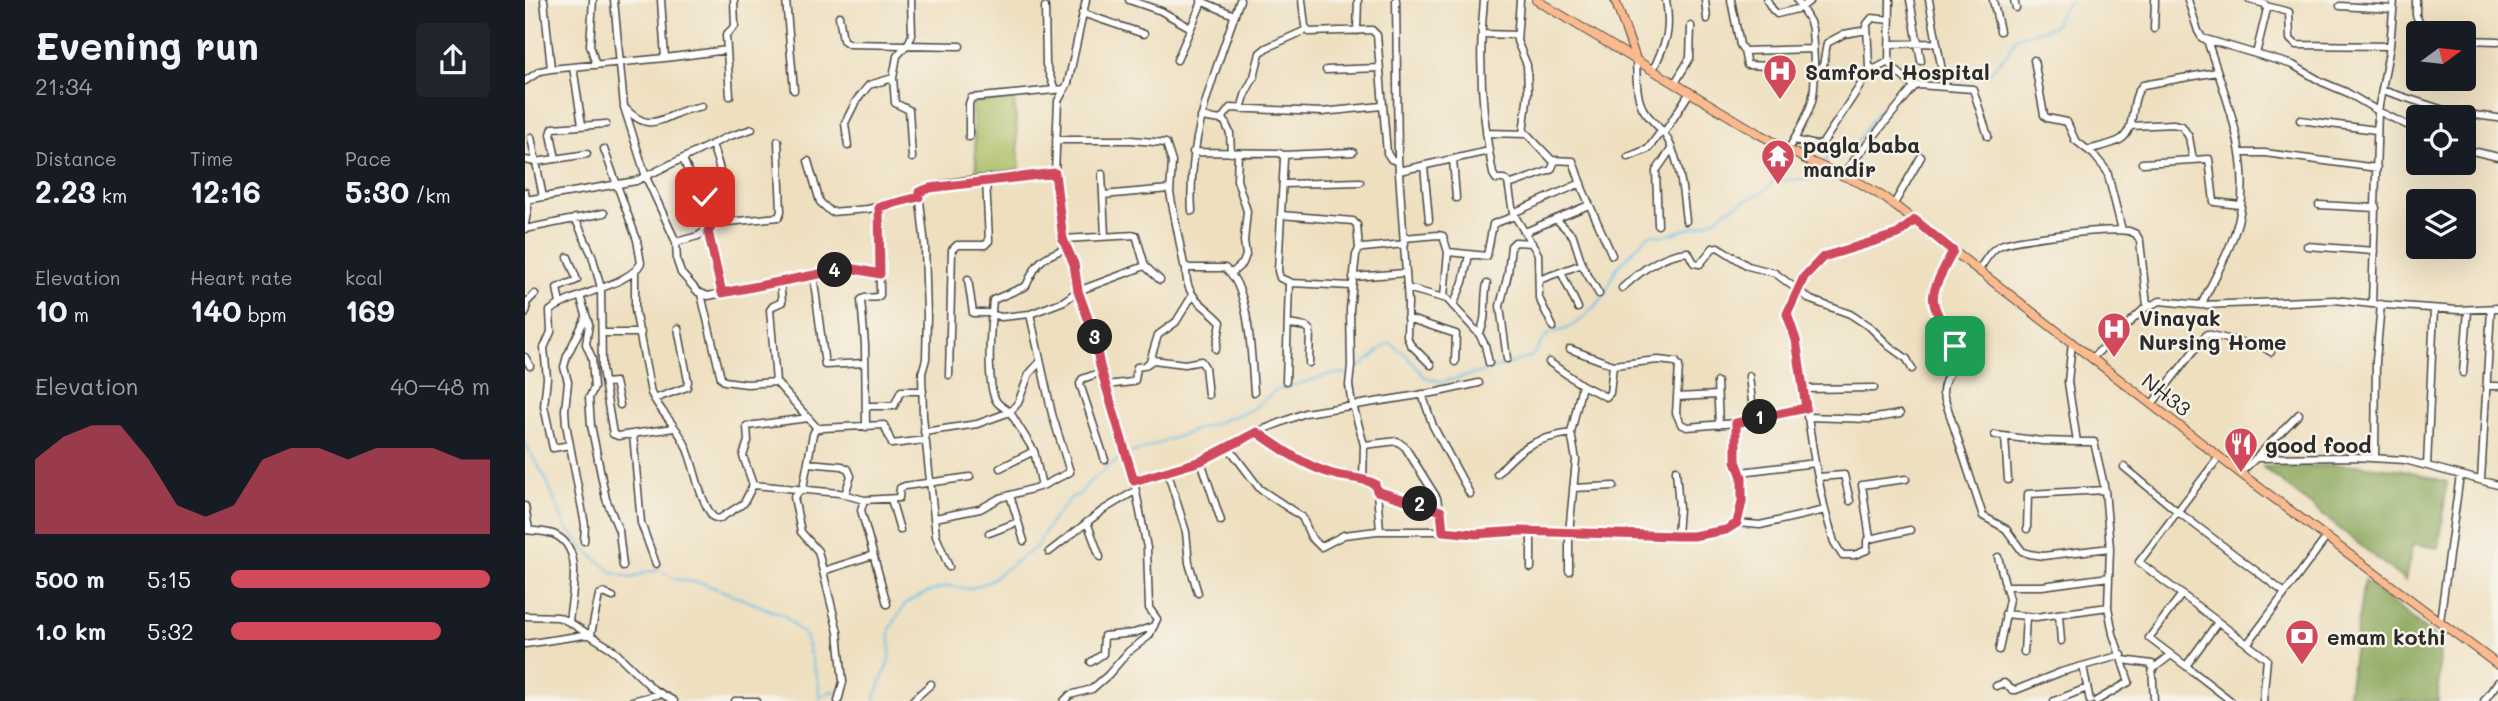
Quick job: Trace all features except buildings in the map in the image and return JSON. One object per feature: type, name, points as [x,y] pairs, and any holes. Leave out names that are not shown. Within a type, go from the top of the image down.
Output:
[{"type":"main road","name":"NH33","points":[[1537,0],[1788,150],[1842,175],[1894,204],[2219,457],[2498,665]]},
{"type":"main road","points":[[1615,0],[1636,59]]},
{"type":"street","points":[[544,0],[551,69]]},
{"type":"street","points":[[593,0],[590,45],[596,65]]},
{"type":"street","points":[[614,0],[624,107],[646,177],[676,242],[677,261],[684,279],[701,294],[708,296],[855,268],[880,274]]},
{"type":"street","points":[[661,0],[665,58]]},
{"type":"street","points":[[730,96],[726,35],[735,26],[734,0]]},
{"type":"street","points":[[786,0],[794,90]]},
{"type":"street","points":[[911,0],[912,35],[897,56],[893,78],[895,103],[909,110],[912,159]]},
{"type":"street","points":[[1065,701],[1070,695],[1095,687],[1129,651],[1147,638],[1157,617],[1150,610],[1147,548],[1134,481],[1094,335],[1078,291],[1076,272],[1063,239],[1055,173],[1059,95],[1065,89],[1086,0]]},
{"type":"street","points":[[1129,0],[1161,11],[1191,28]]},
{"type":"street","points":[[1216,8],[1219,0]]},
{"type":"street","points":[[1192,211],[1190,176],[1193,152],[1211,78],[1240,0]]},
{"type":"street","points":[[1302,0],[1306,30]]},
{"type":"street","points":[[1357,31],[1358,0]]},
{"type":"street","points":[[1396,0],[1398,162],[1407,288],[1407,341],[1431,365]]},
{"type":"street","points":[[1484,0],[1486,134],[1494,177],[1507,180],[1514,215],[1539,258],[1539,298],[1553,327]]},
{"type":"street","points":[[1520,0],[1518,47],[1527,69],[1528,92],[1523,134]]},
{"type":"street","points":[[1554,11],[1555,0]]},
{"type":"street","points":[[1705,0],[1707,19]]},
{"type":"street","points":[[1731,0],[1747,65],[1769,66]]},
{"type":"street","points":[[1767,0],[1777,14],[1801,8],[1811,0]]},
{"type":"street","points":[[1788,150],[1811,101],[1813,71],[1810,22],[1797,0]]},
{"type":"street","points":[[1890,0],[1888,62],[1913,86]]},
{"type":"street","points":[[1910,0],[1921,61]]},
{"type":"street","points":[[1929,0],[1945,88]]},
{"type":"street","points":[[1993,0],[2000,31]]},
{"type":"street","points":[[2014,0],[2016,8]]},
{"type":"street","points":[[2154,29],[2155,0]]},
{"type":"street","points":[[2188,0],[2198,31],[2207,40],[2217,72],[2239,153],[2242,180],[2236,231],[2201,305]]},
{"type":"street","points":[[2250,0],[2290,12],[2290,39],[2296,44],[2390,46]]},
{"type":"street","points":[[2372,304],[2376,130],[2390,46],[2394,0]]},
{"type":"street","points":[[2416,0],[2419,21]]},
{"type":"street","points":[[1177,60],[1201,1],[1234,15]]},
{"type":"street","points":[[1653,70],[1668,38],[1666,1]]},
{"type":"street","points":[[2256,54],[2266,6]]},
{"type":"street","points":[[2340,6],[2393,9]]},
{"type":"street","points":[[1045,7],[1046,65],[1055,90]]},
{"type":"street","points":[[1082,13],[1144,34]]},
{"type":"street","points":[[839,16],[843,40],[849,44],[960,46]]},
{"type":"street","points":[[1871,69],[1868,62],[1869,18],[1889,20]]},
{"type":"street","points":[[1675,83],[1690,58],[1691,26]]},
{"type":"street","points":[[1241,109],[1260,53],[1266,48],[1306,30],[1318,33],[1375,32],[1387,153],[1391,159],[1398,162]]},
{"type":"street","points":[[1813,71],[1823,66],[1827,43],[1844,34],[1867,30]]},
{"type":"street","points":[[1483,34],[1517,35]]},
{"type":"street","points":[[2207,40],[2299,68],[2406,125]]},
{"type":"street","points":[[2476,40],[2498,41]]},
{"type":"street","points":[[1889,44],[1937,43]]},
{"type":"street","points":[[1744,51],[1813,49]]},
{"type":"street","points":[[525,80],[540,71],[551,69],[727,50]]},
{"type":"street","points":[[1636,59],[1640,103],[1645,113],[1663,131],[1672,148],[1681,177],[1686,221]]},
{"type":"street","points":[[2034,60],[2045,116],[2065,121],[2075,139],[2103,164],[2111,181],[2122,230]]},
{"type":"street","points":[[1794,140],[1822,144],[1871,69],[1888,62]]},
{"type":"street","points":[[573,67],[582,125]]},
{"type":"street","points":[[1326,70],[1380,68]]},
{"type":"street","points":[[2088,150],[2124,136],[2130,125],[2136,95],[2143,85],[2217,72]]},
{"type":"street","points":[[848,146],[845,123],[856,101],[869,85],[893,78]]},
{"type":"street","points":[[1842,175],[1913,86],[1973,89],[1988,136]]},
{"type":"street","points":[[969,137],[971,98],[1065,89]]},
{"type":"street","points":[[2382,90],[2449,112],[2498,118]]},
{"type":"street","points":[[1628,157],[1648,149],[1690,92]]},
{"type":"street","points":[[624,107],[642,120],[656,124],[684,110],[702,106]]},
{"type":"street","points":[[1201,117],[1217,120],[1223,118],[1228,108],[1330,111],[1382,106]]},
{"type":"street","points":[[1223,118],[1230,133],[1237,180],[1248,216],[1244,241],[1246,255],[1243,263],[1231,274]]},
{"type":"street","points":[[2300,120],[2376,130]]},
{"type":"street","points":[[556,159],[551,130],[557,127],[606,124]]},
{"type":"street","points":[[2130,125],[2182,126],[2189,136],[2193,160]]},
{"type":"street","points":[[526,199],[618,185],[646,177],[712,144],[752,129]]},
{"type":"street","points":[[1486,134],[1523,134],[1532,139],[1555,162]]},
{"type":"street","points":[[531,137],[544,197]]},
{"type":"street","points":[[1056,140],[1161,141],[1166,144],[1170,155],[1170,189],[1187,284],[1192,296],[1221,322],[1216,349]]},
{"type":"street","points":[[676,242],[710,229],[717,223],[779,217],[782,211],[778,141]]},
{"type":"street","points":[[705,197],[720,181],[720,170],[712,144]]},
{"type":"street","points":[[1658,225],[1656,171],[1672,148]]},
{"type":"street","points":[[570,445],[553,448],[544,406],[547,378],[544,348],[551,332],[550,311],[635,271],[641,263],[618,185],[604,149]]},
{"type":"street","points":[[1399,171],[1489,151]]},
{"type":"street","points":[[1193,152],[1283,155],[1353,152]]},
{"type":"street","points":[[2476,152],[2498,157]]},
{"type":"street","points":[[2239,153],[2265,153],[2377,169]]},
{"type":"street","points":[[525,160],[536,162],[587,155]]},
{"type":"street","points":[[1283,155],[1280,278],[1289,282],[1351,286]]},
{"type":"street","points":[[1894,204],[1921,157]]},
{"type":"street","points":[[683,159],[693,183],[710,204],[710,229],[722,293]]},
{"type":"street","points":[[1453,159],[1456,198]]},
{"type":"street","points":[[1555,162],[1571,160],[1612,255]]},
{"type":"street","points":[[2143,163],[2210,160],[2214,202],[2240,205]]},
{"type":"street","points":[[808,161],[820,202],[827,211],[841,213],[919,197]]},
{"type":"street","points":[[1509,185],[1551,170],[1555,162]]},
{"type":"street","points":[[1424,166],[1429,220]]},
{"type":"street","points":[[949,567],[937,542],[924,432],[927,316],[925,246],[919,192],[986,180],[1055,173]]},
{"type":"street","points":[[1102,174],[1105,236]]},
{"type":"street","points":[[949,375],[952,250],[957,245],[985,245],[989,241],[986,180]]},
{"type":"street","points":[[1283,184],[1360,181]]},
{"type":"street","points":[[1448,253],[1487,256],[1493,224],[1581,183]]},
{"type":"street","points":[[1103,195],[1170,189]]},
{"type":"street","points":[[525,192],[528,217],[525,224]]},
{"type":"street","points":[[1525,232],[1589,205]]},
{"type":"street","points":[[2319,205],[2376,208]]},
{"type":"street","points":[[866,428],[861,300],[866,297],[879,297],[879,207]]},
{"type":"street","points":[[525,229],[604,213]]},
{"type":"street","points":[[1281,215],[1353,221],[1357,225],[1359,249],[1351,286],[1350,378],[1352,405],[1364,445],[1363,480]]},
{"type":"street","points":[[575,219],[591,255],[601,288],[602,369],[613,434],[615,436],[674,428]]},
{"type":"street","points":[[1556,219],[1573,236],[1582,264],[1599,294]]},
{"type":"street","points":[[1906,479],[1862,485],[1870,539],[1864,551],[1842,555],[1833,542],[1825,510],[1796,340],[1787,314],[1804,277],[1823,257],[1898,234],[1915,220]]},
{"type":"street","points":[[1979,271],[1995,248],[2007,243],[2122,230],[2136,234],[2140,241],[2147,306]]},
{"type":"street","points":[[1063,239],[1136,235],[1145,266],[1160,280]]},
{"type":"street","points":[[1359,249],[1441,235],[1445,239],[1448,253],[1444,297]]},
{"type":"street","points":[[1507,359],[1501,299],[1508,274],[1511,246],[1515,242],[1532,243]]},
{"type":"street","points":[[2307,246],[2374,251]]},
{"type":"street","points":[[1622,288],[1662,258],[1688,252],[1694,263],[1700,264],[1713,248],[1718,247],[1744,264],[1775,274],[1811,300],[1850,314],[1870,327],[1907,359],[1912,369]]},
{"type":"street","points":[[1042,486],[1034,451],[1010,412],[999,405],[993,390],[990,322],[995,298],[1026,286],[1031,273],[1043,257],[1067,248]]},
{"type":"street","points":[[1953,251],[1933,288],[1932,298],[1935,310],[1956,350],[1957,356],[1944,381],[1943,394],[1983,516],[2006,529],[2022,551],[2029,554],[2043,556],[2111,548]]},
{"type":"street","points":[[1453,306],[1463,282],[1469,255]]},
{"type":"street","points":[[560,304],[557,288],[577,280],[568,257]]},
{"type":"street","points":[[1539,280],[1582,264]]},
{"type":"street","points":[[968,279],[971,312],[1001,317],[1030,314],[1059,303],[1078,291],[1145,266]]},
{"type":"street","points":[[1186,267],[1220,267],[1231,274],[1240,288],[1254,392]]},
{"type":"street","points":[[635,271],[635,310],[649,385],[654,400],[684,442],[697,484],[713,517],[722,518],[734,511],[744,503],[753,485],[743,456],[748,441],[747,426],[808,418]]},
{"type":"street","points":[[1560,272],[1578,308]]},
{"type":"street","points":[[813,274],[825,365],[865,363]]},
{"type":"street","points":[[1353,277],[1406,274]]},
{"type":"street","points":[[780,281],[782,302],[771,310],[776,382],[818,429]]},
{"type":"street","points":[[1286,381],[1289,282]]},
{"type":"street","points":[[1479,334],[1483,325],[1487,284]]},
{"type":"street","points":[[1407,288],[1444,297],[1479,334],[1489,363]]},
{"type":"street","points":[[525,314],[525,302],[535,294]]},
{"type":"street","points":[[701,294],[724,381],[747,384],[776,382]]},
{"type":"street","points":[[580,296],[590,328],[587,347],[592,358],[594,388],[589,398],[591,425],[606,499],[619,531],[623,566]]},
{"type":"street","points":[[1150,362],[1157,337],[1176,322],[1192,296]]},
{"type":"street","points":[[2092,358],[2147,306],[2160,300],[2201,305],[2335,300],[2434,309],[2495,308],[2486,386],[2481,480]]},
{"type":"street","points":[[2375,458],[2376,361],[2381,304]]},
{"type":"street","points":[[2427,466],[2434,309]]},
{"type":"street","points":[[2463,373],[2467,310]]},
{"type":"street","points":[[935,518],[980,509],[1010,495],[1042,486],[1070,472],[1039,363],[1030,314]]},
{"type":"street","points":[[584,541],[586,528],[565,417],[568,382],[565,362],[586,317]]},
{"type":"street","points":[[1407,318],[1456,334],[1455,362]]},
{"type":"street","points":[[1287,324],[1310,330],[1309,363]]},
{"type":"street","points":[[654,400],[688,387],[678,328]]},
{"type":"street","points":[[602,332],[641,333]]},
{"type":"street","points":[[2152,404],[2207,334],[2265,348],[2271,352]]},
{"type":"street","points":[[2490,338],[2498,338]]},
{"type":"street","points":[[2072,342],[2068,382],[2077,442]]},
{"type":"street","points":[[1570,349],[1613,365],[1658,360],[1676,362],[1679,366],[1677,417],[1684,426],[1736,423],[1806,408]]},
{"type":"street","points":[[525,357],[530,366]]},
{"type":"street","points":[[1106,385],[1132,382],[1135,380],[1137,367],[1157,360],[1185,364],[1201,361],[1205,367],[1208,395]]},
{"type":"street","points":[[1549,362],[1582,385],[1604,396],[1608,396],[1613,365]]},
{"type":"street","points":[[924,432],[977,424],[1010,412],[1018,403],[1029,374],[1039,363]]},
{"type":"street","points":[[1102,372],[1082,379],[1080,384],[1105,460]]},
{"type":"street","points":[[1749,376],[1754,419]]},
{"type":"street","points":[[605,383],[615,382],[620,405]]},
{"type":"street","points":[[1717,382],[1719,425]]},
{"type":"street","points":[[1134,481],[1201,461],[1257,432],[1305,413],[1479,383]]},
{"type":"street","points":[[1569,571],[1569,533],[1576,460],[1571,433],[1582,385]]},
{"type":"street","points":[[2486,386],[2498,386]]},
{"type":"street","points":[[1803,389],[1874,388]]},
{"type":"street","points":[[866,406],[894,406],[901,391],[923,391]]},
{"type":"street","points":[[1422,394],[1433,426],[1470,494]]},
{"type":"street","points":[[1677,397],[1717,395]]},
{"type":"street","points":[[1807,416],[1870,419],[1900,414]]},
{"type":"street","points":[[2240,473],[2299,414]]},
{"type":"street","points":[[1736,423],[1736,461],[1741,472],[1742,502],[1737,523]]},
{"type":"street","points":[[840,698],[841,651],[823,571],[818,551],[804,537],[800,528],[794,497],[803,488],[813,434],[818,429],[884,425],[890,442],[895,444],[925,440]]},
{"type":"street","points":[[1257,432],[1317,469],[1375,484],[1380,531]]},
{"type":"street","points":[[1497,474],[1514,454],[1528,443],[1571,433]]},
{"type":"street","points":[[633,434],[641,523],[656,564]]},
{"type":"street","points":[[1995,435],[2042,441],[2094,442],[2105,490],[2111,548],[2108,607],[2113,634],[2129,681],[2096,701]]},
{"type":"street","points":[[2005,437],[2008,480]]},
{"type":"street","points":[[1364,445],[1394,441],[1402,443],[1433,489],[1441,511],[1443,531]]},
{"type":"street","points":[[1229,448],[1260,489],[1302,517],[1311,537],[1319,546],[1327,545],[1344,535],[1380,531],[1677,536],[1709,534],[1726,530],[1737,523],[1760,525],[1825,510]]},
{"type":"street","points":[[1000,468],[1034,451]]},
{"type":"street","points":[[2219,457],[2139,562],[2267,659],[2263,701]]},
{"type":"street","points":[[2256,458],[2405,460],[2498,485]]},
{"type":"street","points":[[1201,461],[1221,521]]},
{"type":"street","points":[[808,463],[848,469],[851,476],[845,494]]},
{"type":"street","points":[[1741,472],[1815,463]]},
{"type":"street","points":[[2124,467],[2285,593]]},
{"type":"street","points":[[1676,470],[1679,508],[1677,536]]},
{"type":"street","points":[[1168,472],[1186,532],[1189,563],[1198,593]]},
{"type":"street","points":[[1818,477],[1844,475],[1850,501]]},
{"type":"street","points":[[2440,621],[2460,475]]},
{"type":"street","points":[[753,485],[845,494],[864,500],[900,498],[901,487],[969,477]]},
{"type":"street","points":[[1573,488],[1615,486]]},
{"type":"street","points":[[2027,529],[2028,494],[2105,490]]},
{"type":"street","points":[[1049,552],[1103,510],[1135,491]]},
{"type":"street","points":[[1377,491],[1441,511]]},
{"type":"street","points":[[1010,495],[1024,541]]},
{"type":"street","points":[[891,499],[900,530]]},
{"type":"street","points":[[864,500],[861,510],[887,604]]},
{"type":"street","points":[[525,506],[527,530],[557,536],[573,556],[569,622]]},
{"type":"street","points":[[989,533],[1018,522]]},
{"type":"street","points":[[1087,522],[1100,557]]},
{"type":"street","points":[[1870,539],[1910,530]]},
{"type":"street","points":[[1531,532],[1531,568]]},
{"type":"street","points":[[2248,643],[2326,538]]},
{"type":"street","points":[[823,571],[873,555]]},
{"type":"street","points":[[1998,557],[2009,599],[1999,650]]},
{"type":"street","points":[[2005,586],[2042,586],[2109,578]]},
{"type":"street","points":[[590,634],[599,595],[603,593],[613,597]]},
{"type":"street","points":[[2182,594],[2148,638],[2231,701]]},
{"type":"street","points":[[2005,614],[2026,617],[2059,615],[2108,607]]},
{"type":"street","points":[[2059,615],[2061,641]]},
{"type":"street","points":[[525,616],[558,617],[569,622],[621,656],[660,694],[674,701]]},
{"type":"street","points":[[2024,652],[2026,617]]},
{"type":"street","points":[[2186,666],[2218,622]]},
{"type":"street","points":[[1091,662],[1103,654],[1103,637],[1134,633],[1154,626]]},
{"type":"street","points":[[525,645],[590,634]]},
{"type":"street","points":[[2154,668],[2171,655]]},
{"type":"street","points":[[1996,687],[2004,682],[2014,690],[2083,666],[2122,658],[2150,663],[2154,668],[2154,701]]},
{"type":"street","points":[[2083,666],[2090,701]]},
{"type":"street","points":[[2484,701],[2498,682]]},
{"type":"street","points":[[912,701],[931,684]]},
{"type":"street","points":[[2054,701],[2087,688]]},
{"type":"street","points":[[632,701],[660,694]]},
{"type":"street","points":[[735,701],[756,701]]},
{"type":"green space","points":[[1014,100],[1020,170],[977,176],[972,102]]},
{"type":"green space","points":[[2358,465],[2405,470],[2447,482],[2439,548],[2413,544],[2405,581],[2263,467]]},
{"type":"green space","points":[[2364,580],[2440,642],[2438,701],[2347,701]]},
{"type":"waterway","points":[[1945,74],[1958,79],[1987,76],[2009,51],[2016,37],[2054,26],[2071,0]]},
{"type":"waterway","points":[[1908,79],[1926,73],[1940,73]]},
{"type":"waterway","points":[[1824,163],[1834,152],[1855,145],[1875,115],[1905,84]]},
{"type":"waterway","points":[[1353,371],[1390,343],[1405,354],[1425,377],[1442,382],[1531,357],[1548,334],[1567,329],[1596,305],[1604,296],[1616,269],[1646,237],[1651,234],[1664,236],[1704,224],[1761,193],[1775,181],[1809,179],[1819,171]]},
{"type":"waterway","points":[[1129,454],[1251,410],[1275,391],[1328,375],[1347,373]]},
{"type":"waterway","points":[[525,443],[547,481],[565,526],[590,554],[613,573],[632,578],[659,570],[675,579],[705,584],[785,616],[805,636],[819,685],[819,701]]},
{"type":"waterway","points":[[874,701],[890,658],[890,629],[906,603],[948,586],[970,589],[988,582],[1036,547],[1053,519],[1072,497],[1079,495],[1090,481],[1123,456]]},
{"type":"waterway","points":[[821,697],[831,691],[837,693]]},
{"type":"place","name":"Samford Hospital","points":[[1780,101]]},
{"type":"place","name":"pagla baba mandir","points":[[1778,186]]},
{"type":"place","name":"Vinayak Nursing Home","points":[[2114,359]]},
{"type":"place","name":"good food","points":[[2241,474]]},
{"type":"place","name":"emam kothi","points":[[2302,666]]},
{"type":"route","points":[[705,197],[710,204],[711,228],[708,231],[722,293],[850,268],[880,274],[879,207],[919,197],[919,192],[930,188],[968,181],[1055,173],[1063,239],[1074,264],[1078,291],[1094,335],[1100,366],[1134,481],[1201,461],[1257,432],[1317,469],[1368,480],[1375,484],[1377,491],[1441,511],[1443,531],[1476,534],[1520,531],[1693,536],[1733,527],[1739,519],[1742,502],[1742,477],[1736,461],[1736,423],[1806,408],[1796,340],[1787,314],[1804,277],[1823,257],[1898,234],[1915,220],[1953,251],[1933,288],[1932,298],[1935,310],[1955,346]]}]
